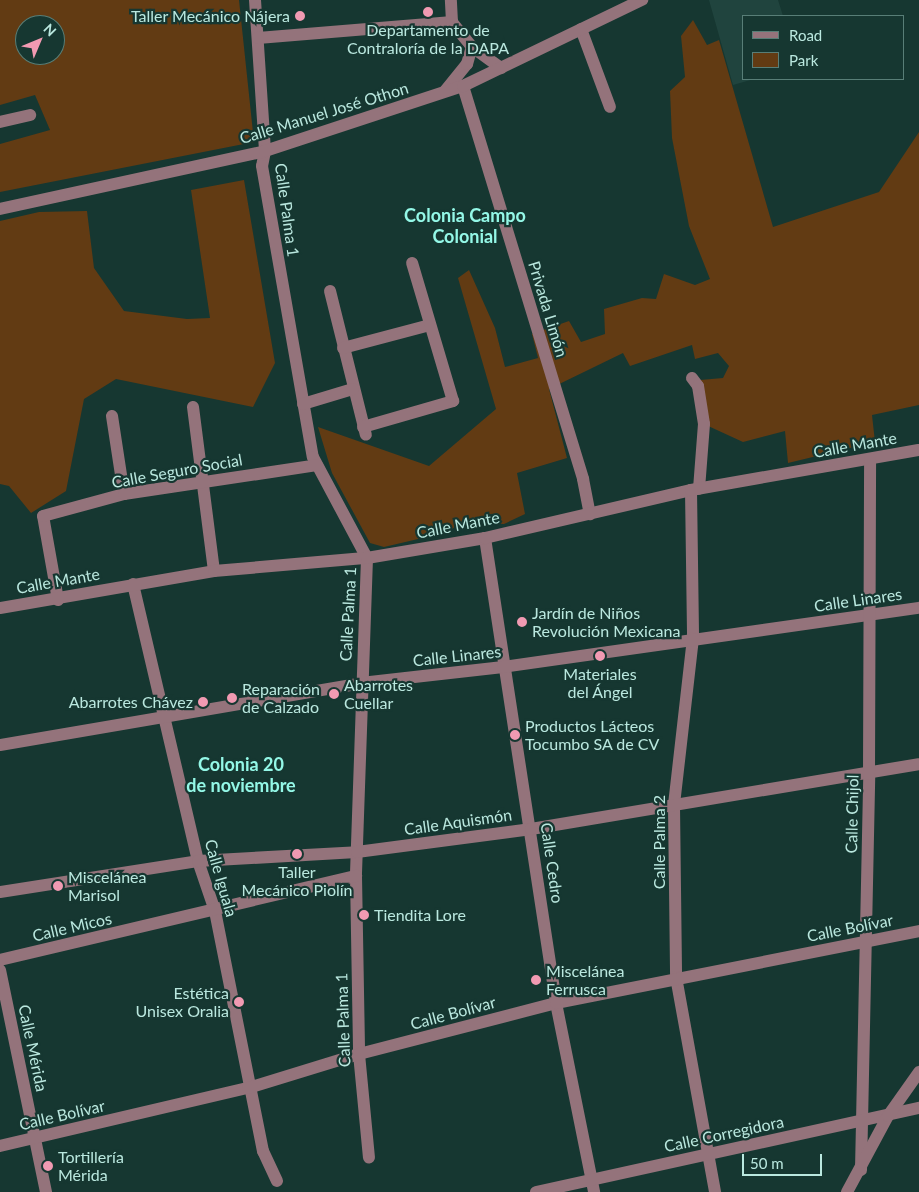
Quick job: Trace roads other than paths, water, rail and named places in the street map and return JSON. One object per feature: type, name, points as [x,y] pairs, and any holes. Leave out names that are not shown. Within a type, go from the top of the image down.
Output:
[{"type":"street","name":"Calle Palma 1","points":[[255,0],[265,151],[264,175],[303,404],[317,464],[367,558],[361,683],[356,876],[359,1054],[369,1158]]},
{"type":"street","points":[[451,0],[452,22],[472,48],[501,68]]},
{"type":"street","name":"Calle Manuel José Othon","points":[[0,209],[265,151],[462,86],[642,0]]},
{"type":"street","points":[[258,38],[452,22]]},
{"type":"street","points":[[581,30],[610,107]]},
{"type":"street","points":[[443,92],[467,64],[472,48]]},
{"type":"street","name":"Privada Limón","points":[[462,86],[583,479],[590,514]]},
{"type":"street","points":[[0,122],[30,115]]},
{"type":"street","points":[[330,290],[353,389],[365,431],[453,401],[412,263]]},
{"type":"street","points":[[343,348],[430,324]]},
{"type":"street","name":"Calle Palma 2","points":[[692,378],[698,386],[704,424],[695,490],[693,638],[674,806],[676,977],[715,1192]]},
{"type":"street","points":[[303,404],[353,389]]},
{"type":"street","points":[[193,407],[205,482],[214,571]]},
{"type":"street","points":[[112,416],[124,494]]},
{"type":"street","name":"Calle Mante","points":[[0,608],[58,600],[133,584],[214,571],[367,558],[485,538],[695,490],[919,450]]},
{"type":"street","name":"Calle Chijol","points":[[861,1170],[869,774],[868,616],[870,459]]},
{"type":"street","name":"Calle Seguro Social","points":[[58,600],[43,516],[124,494],[317,464]]},
{"type":"street","name":"Calle Cedro","points":[[485,538],[503,667],[531,829],[556,1003],[594,1192]]},
{"type":"street","name":"Calle Iguala","points":[[133,584],[198,861],[215,911],[248,1088],[262,1151],[276,1181]]},
{"type":"street","name":"Calle Linares","points":[[0,745],[165,719],[361,683],[503,667],[693,638],[919,608]]},
{"type":"street","name":"Calle Aquismón","points":[[0,892],[198,861],[357,852],[531,829],[869,774],[919,764]]},
{"type":"street","name":"Calle Micos","points":[[0,960],[215,911],[356,876]]},
{"type":"street","name":"Calle Bolívar","points":[[0,1146],[248,1088],[359,1054],[556,1003],[676,977],[919,932]]},
{"type":"street","name":"Calle Mérida","points":[[0,970],[46,1192]]},
{"type":"street","points":[[850,1191],[888,1116],[919,1072]]},
{"type":"street","points":[[911,1084],[911,1095],[919,1107]]},
{"type":"street","name":"Calle Corregidora","points":[[536,1192],[888,1116],[919,1107]]},
{"type":"place","name":"Departamento de Contraloría de la DAPA","points":[[428,12]]},
{"type":"place","name":"Taller Mecánico Nájera","points":[[300,16]]},
{"type":"place","name":"Jardín de Niños Revolución Mexicana","points":[[522,622]]},
{"type":"place","name":"Materiales del Ángel","points":[[600,656]]},
{"type":"place","name":"Abarrotes Cuellar","points":[[334,694]]},
{"type":"place","name":"Reparación de Calzado","points":[[232,698]]},
{"type":"place","name":"Abarrotes Chávez","points":[[203,702]]},
{"type":"place","name":"Productos Lácteos Tocumbo SA de CV","points":[[515,735]]},
{"type":"place","name":"Taller Mecánico Piolín","points":[[297,854]]},
{"type":"place","name":"Miscelánea Marisol","points":[[58,886]]},
{"type":"place","name":"Tiendita Lore","points":[[364,915]]},
{"type":"place","name":"Miscelánea Ferrusca","points":[[536,980]]},
{"type":"place","name":"Estética Unisex Oralia","points":[[239,1002]]},
{"type":"place","name":"Tortillería Mérida","points":[[48,1166]]},
{"type":"district","name":"Colonia Campo Colonial","points":[[465,226]]},
{"type":"district","name":"Colonia 20 de noviembre","points":[[241,775]]}]
